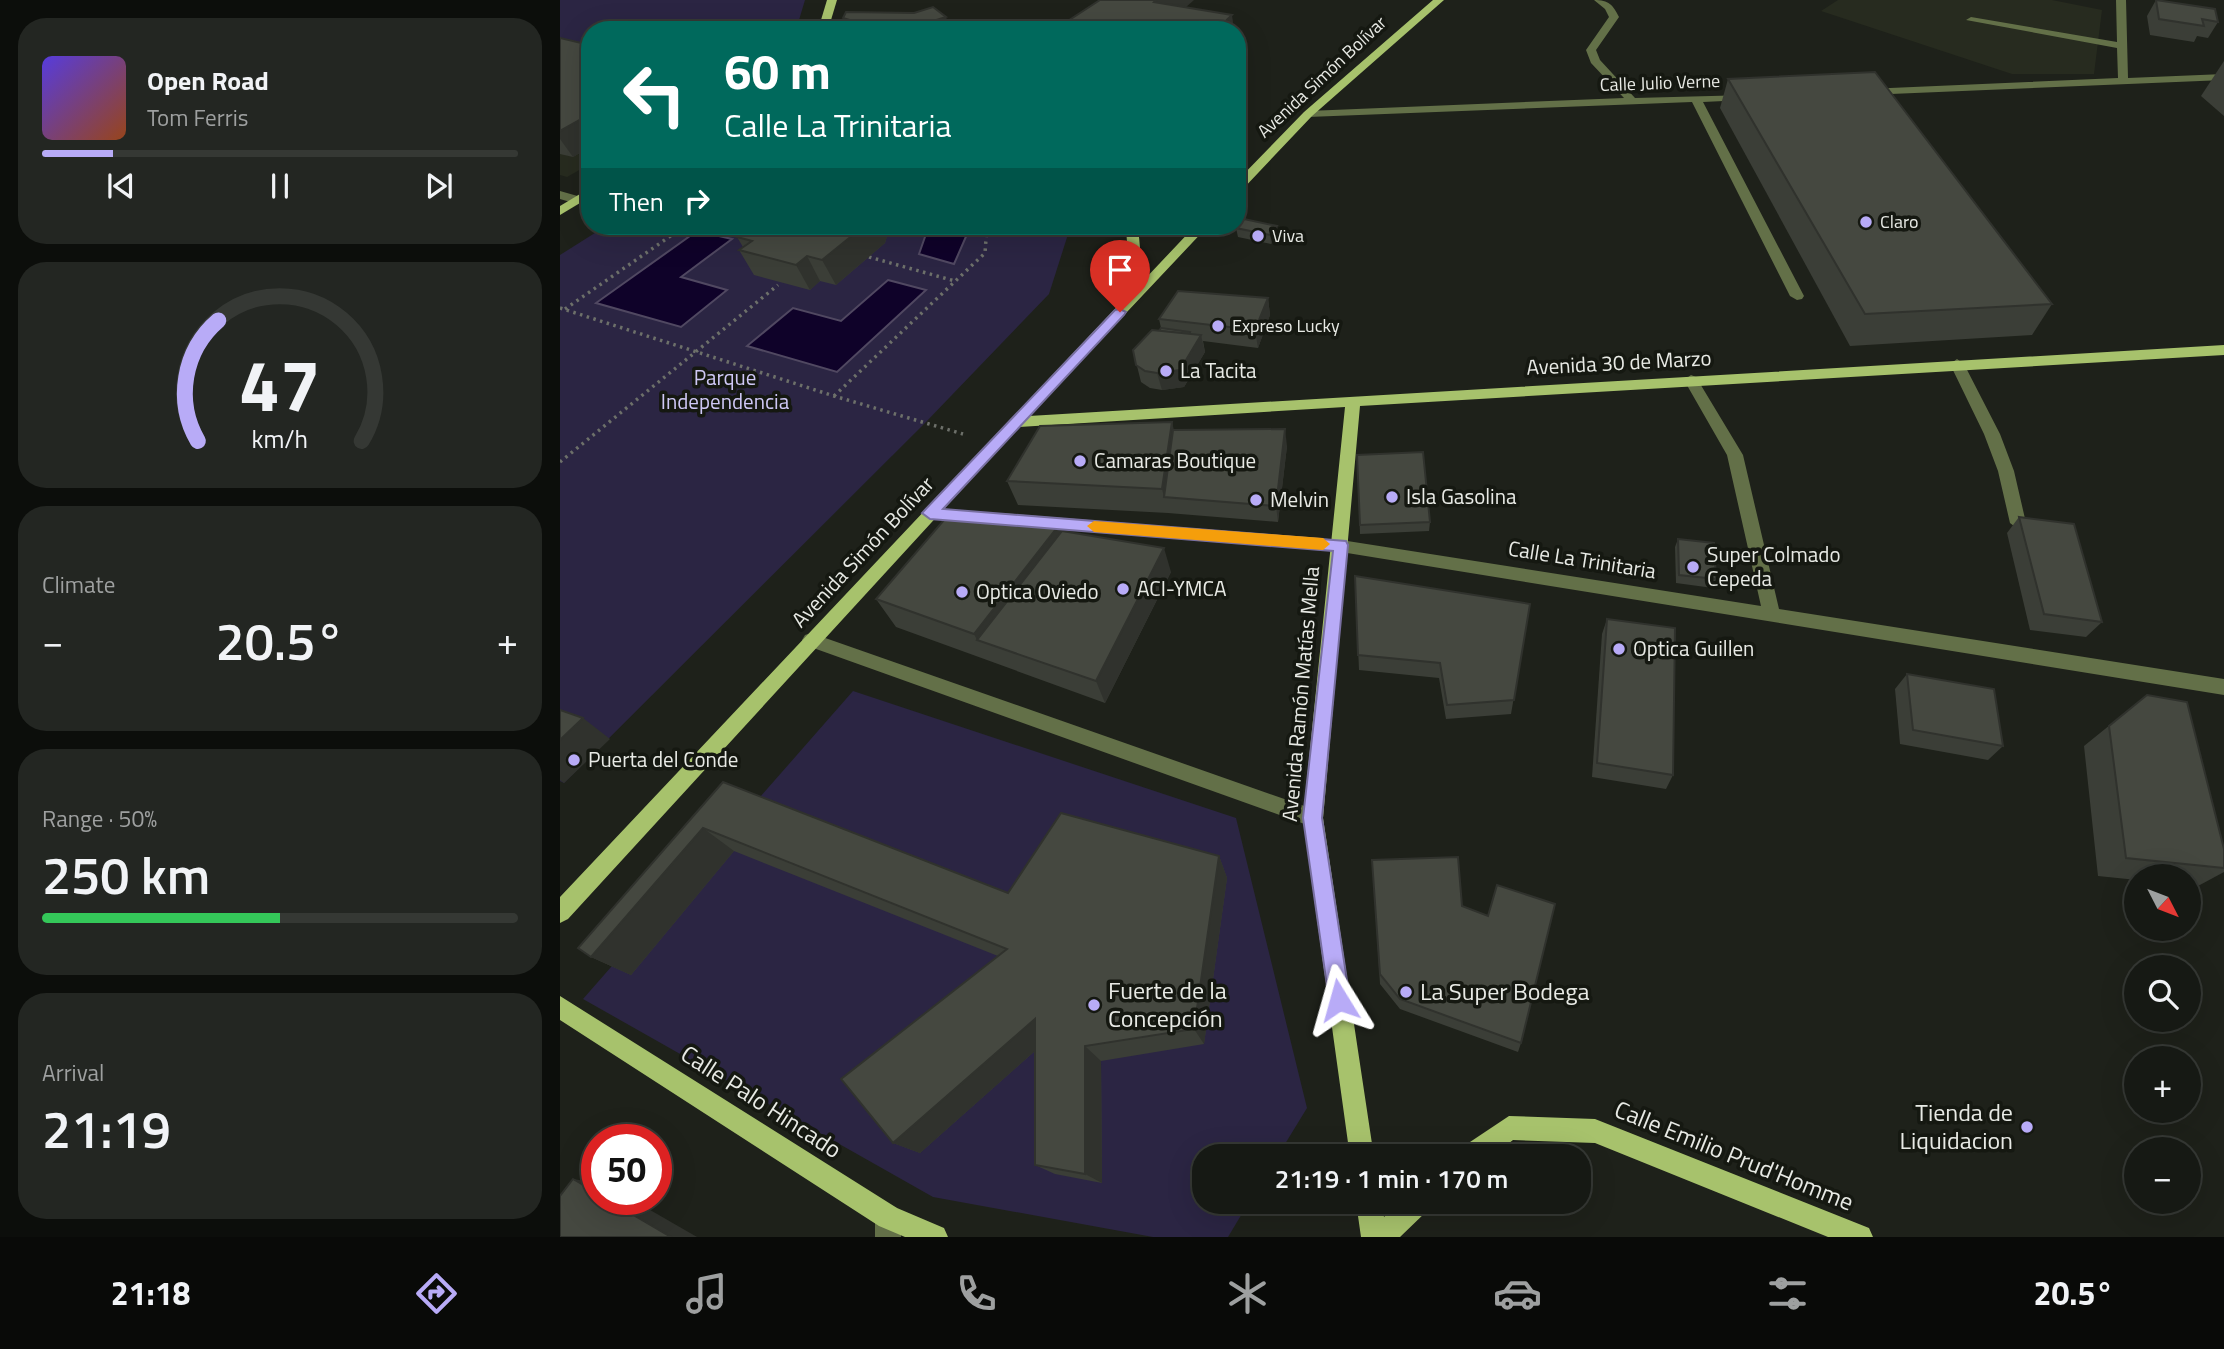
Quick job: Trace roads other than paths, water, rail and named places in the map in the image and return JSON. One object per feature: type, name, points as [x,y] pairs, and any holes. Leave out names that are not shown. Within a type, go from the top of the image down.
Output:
[{"type":"main road","points":[[828,21],[832,0]]},
{"type":"main road","name":"Avenida Simón Bolívar","points":[[1246,179],[1308,114],[1439,0]]},
{"type":"main road","points":[[560,211],[581,198]]},
{"type":"main road","points":[[1133,235],[1137,294]]},
{"type":"main road","name":"Avenida Simón Bolívar","points":[[560,912],[995,443],[1193,235]]},
{"type":"main road","name":"Avenida 30 de Marzo","points":[[1016,422],[2224,350]]},
{"type":"main road","name":"Avenida Ramón Matías Mella","points":[[1353,400],[1341,545],[1312,818],[1360,1144]]},
{"type":"main road","name":"Calle Palo Hincado","points":[[560,1007],[888,1227],[935,1237]]},
{"type":"main road","name":"Calle Emilio Prud'Homme","points":[[1487,1144],[1509,1128],[1595,1131],[1860,1237]]},
{"type":"main road","points":[[1371,1214],[1374,1237]]},
{"type":"main road","points":[[1381,1237],[1405,1214]]},
{"type":"street","points":[[1599,0],[1609,7],[1615,17],[1591,50],[1595,61],[1632,101]]},
{"type":"street","points":[[2121,0],[2123,82]]},
{"type":"street","points":[[1971,20],[2122,46]]},
{"type":"street","points":[[1861,92],[2224,77]]},
{"type":"street","name":"Calle Julio Verne","points":[[1308,114],[1751,97]]},
{"type":"street","points":[[1696,99],[1797,296]]},
{"type":"street","points":[[560,195],[578,200]]},
{"type":"street","points":[[1957,364],[1992,434],[2006,471],[2018,523]]},
{"type":"street","points":[[1691,380],[1735,455],[1771,613]]},
{"type":"street","points":[[930,513],[957,516]]},
{"type":"street","name":"Calle La Trinitaria","points":[[984,518],[1341,545],[2224,687]]},
{"type":"street","points":[[811,640],[1312,818]]},
{"type":"place","name":"Claro","points":[[1866,222]]},
{"type":"place","name":"Viva","points":[[1258,236]]},
{"type":"place","name":"Expreso Lucky","points":[[1218,326]]},
{"type":"place","name":"La Tacita","points":[[1166,371]]},
{"type":"place","name":"Camaras Boutique","points":[[1080,461]]},
{"type":"place","name":"Isla Gasolina","points":[[1392,497]]},
{"type":"place","name":"Melvin","points":[[1256,500]]},
{"type":"place","name":"Super Colmado Cepeda","points":[[1693,567]]},
{"type":"place","name":"ACI-YMCA","points":[[1123,589]]},
{"type":"place","name":"Optica Oviedo","points":[[962,592]]},
{"type":"place","name":"Optica Guillen","points":[[1619,649]]},
{"type":"place","name":"Puerta del Conde","points":[[574,760]]},
{"type":"place","name":"La Super Bodega","points":[[1406,992]]},
{"type":"place","name":"Fuerte de la Concepción","points":[[1094,1005]]},
{"type":"place","name":"Tienda de Liquidacion","points":[[2027,1127]]},
{"type":"park label","name":"Parque Independencia","points":[[725,390]]}]
